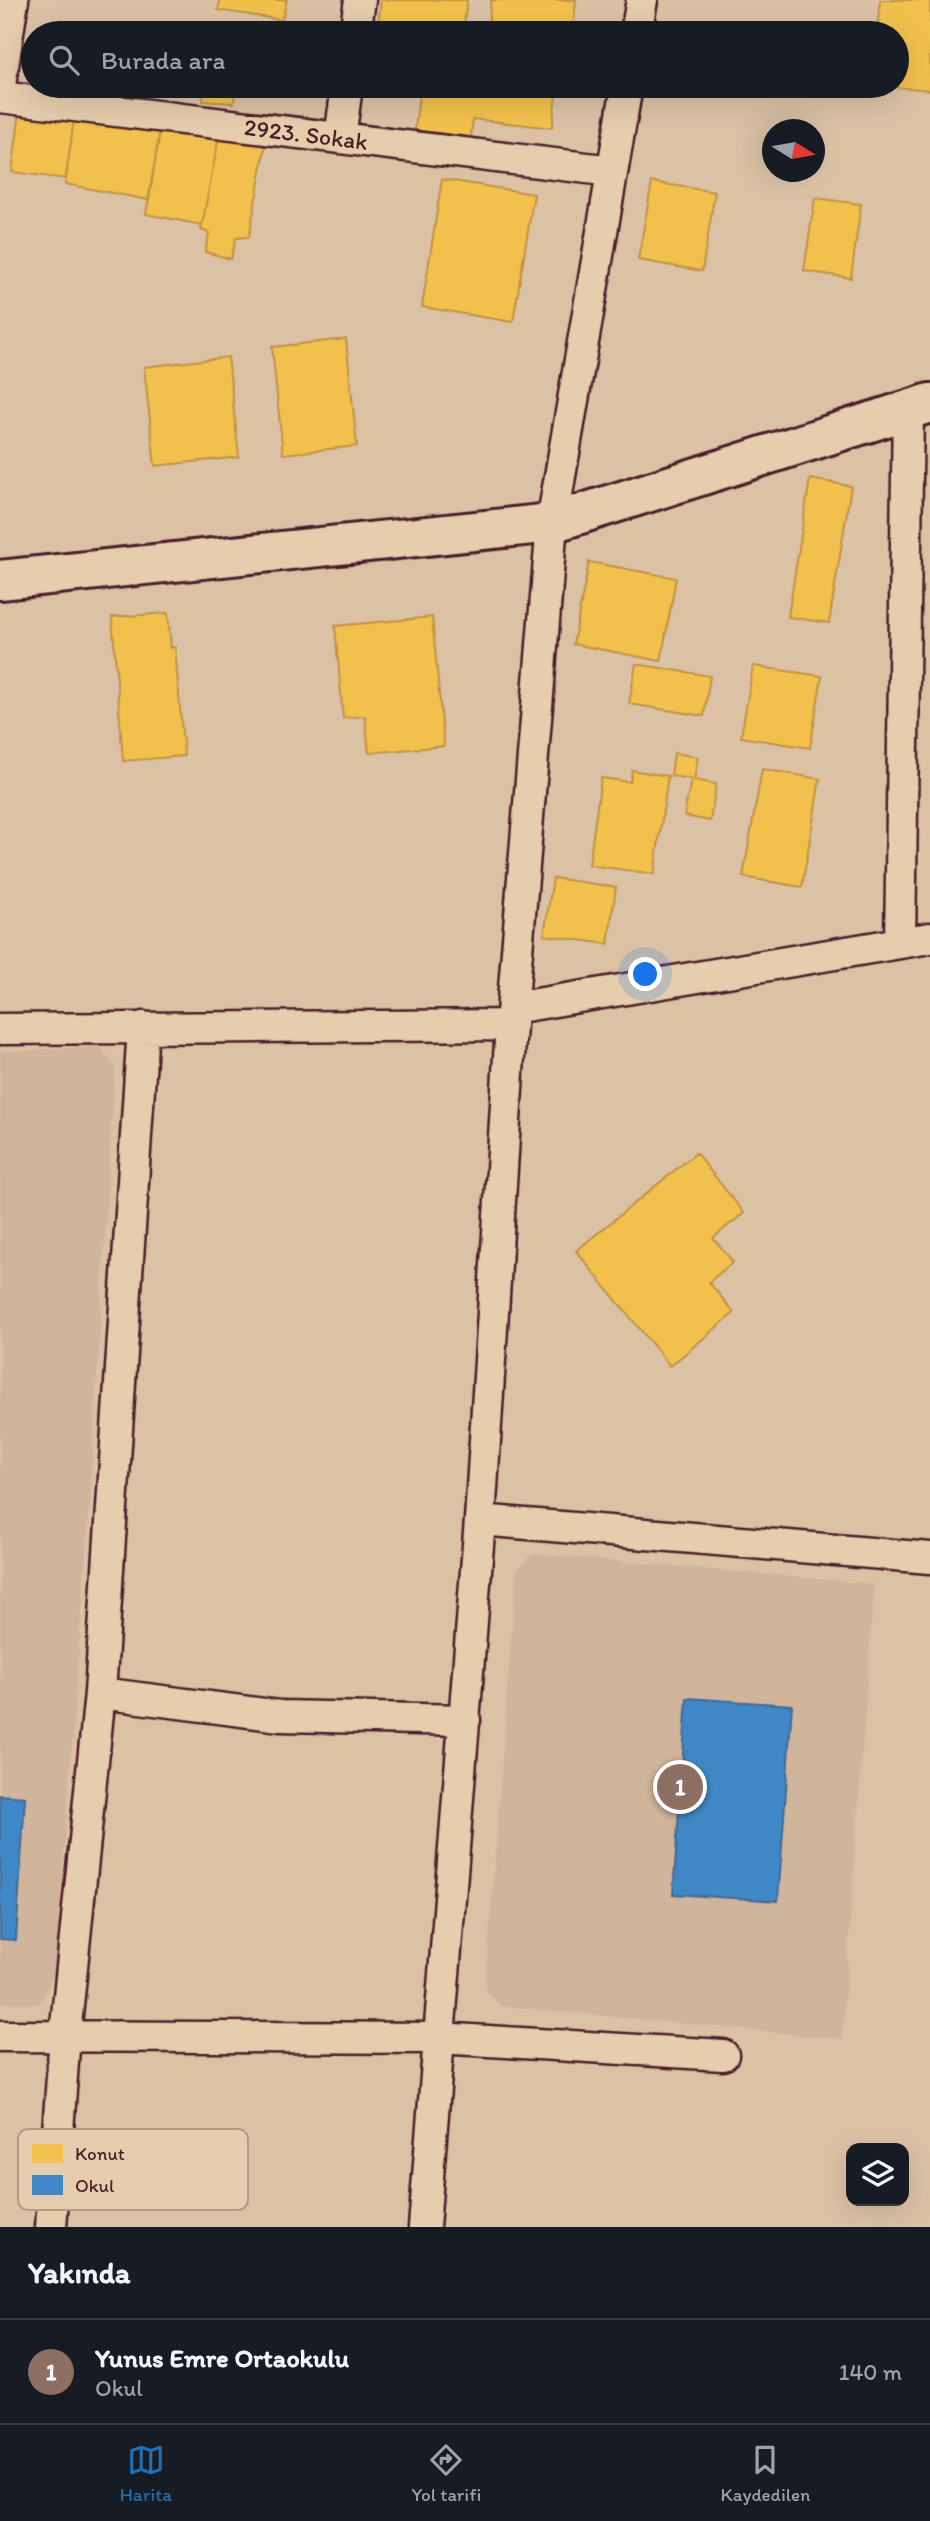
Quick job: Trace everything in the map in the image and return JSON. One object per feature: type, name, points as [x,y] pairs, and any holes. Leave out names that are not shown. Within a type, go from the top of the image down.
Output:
[{"type":"main road","points":[[0,580],[552,523],[919,406]]},
{"type":"street","points":[[0,86],[13,0]]},
{"type":"street","points":[[357,21],[360,0]]},
{"type":"street","points":[[638,21],[642,0]]},
{"type":"street","name":"2923. Sokak","points":[[0,97],[612,171]]},
{"type":"street","points":[[340,138],[345,98]]},
{"type":"street","points":[[424,2227],[480,1520],[512,1016],[552,523],[625,98]]},
{"type":"street","points":[[900,942],[919,406]]},
{"type":"street","points":[[0,1028],[143,1027],[512,1016],[930,938]]},
{"type":"street","points":[[58,2129],[65,2035],[100,1693],[143,1027]]},
{"type":"street","points":[[480,1520],[930,1558]]},
{"type":"street","points":[[100,1693],[281,1716],[465,1720]]},
{"type":"street","points":[[0,2036],[438,2038],[723,2055]]},
{"type":"shaded area","points":[[99,1046],[115,1065],[89,1516],[55,1973],[39,2004],[0,2003],[0,1052]]},
{"type":"shaded area","points":[[532,1554],[874,1584],[842,2039],[502,2006],[485,1989],[516,1571]]},
{"type":"building: Konut","points":[[220,0],[287,0],[282,20],[218,10]]},
{"type":"building: Konut","points":[[381,0],[467,0],[464,21],[378,21]]},
{"type":"building: Konut","points":[[491,0],[576,0],[574,21],[488,21]]},
{"type":"building: Konut","points":[[880,0],[930,0],[930,90],[909,88],[909,21],[878,21]]},
{"type":"building: Konut","points":[[203,98],[234,98],[234,103],[203,101]]},
{"type":"building: Konut","points":[[419,98],[556,98],[552,128],[473,119],[471,137],[415,130]]},
{"type":"building: Konut","points":[[20,112],[74,119],[66,179],[12,172]]},
{"type":"building: Konut","points":[[74,119],[161,124],[149,200],[65,184]]},
{"type":"building: Konut","points":[[161,124],[220,131],[202,225],[146,214]]},
{"type":"building: Konut","points":[[220,131],[267,138],[249,237],[236,238],[231,259],[205,252],[209,233],[201,230]]},
{"type":"building: Konut","points":[[442,179],[534,194],[513,322],[422,307]]},
{"type":"building: Konut","points":[[652,182],[715,192],[702,271],[638,260]]},
{"type":"building: Konut","points":[[815,198],[861,204],[851,278],[804,271]]},
{"type":"building: Konut","points":[[346,339],[357,446],[283,454],[272,347]]},
{"type":"building: Konut","points":[[228,357],[239,457],[155,466],[144,367]]},
{"type":"building: Konut","points":[[810,479],[851,486],[829,623],[788,617]]},
{"type":"building: Konut","points":[[589,562],[676,578],[661,661],[573,644]]},
{"type":"building: Konut","points":[[168,613],[171,648],[175,647],[184,756],[123,761],[112,617]]},
{"type":"building: Konut","points":[[432,617],[444,746],[369,753],[365,716],[343,718],[335,626]]},
{"type":"building: Konut","points":[[636,664],[710,676],[704,716],[629,704]]},
{"type":"building: Konut","points":[[753,666],[822,676],[810,748],[741,737]]},
{"type":"building: Konut","points":[[674,753],[698,757],[694,780],[716,784],[710,821],[684,816],[691,779],[671,776]]},
{"type":"building: Konut","points":[[762,769],[820,779],[802,887],[743,877]]},
{"type":"building: Konut","points":[[632,770],[668,776],[654,874],[589,865],[601,778],[630,782]]},
{"type":"building: Konut","points":[[553,878],[616,887],[608,944],[544,935]]},
{"type":"building: Konut","points":[[696,1153],[744,1213],[713,1238],[733,1262],[709,1282],[734,1313],[670,1366],[576,1251]]},
{"type":"building: Okul","points":[[687,1698],[792,1705],[778,1901],[673,1894]]},
{"type":"building: Okul","points":[[0,1795],[25,1797],[16,1940],[0,1939]]},
{"type":"place","name":"Yunus Emre Ortaokulu","points":[[680,1787]]}]
